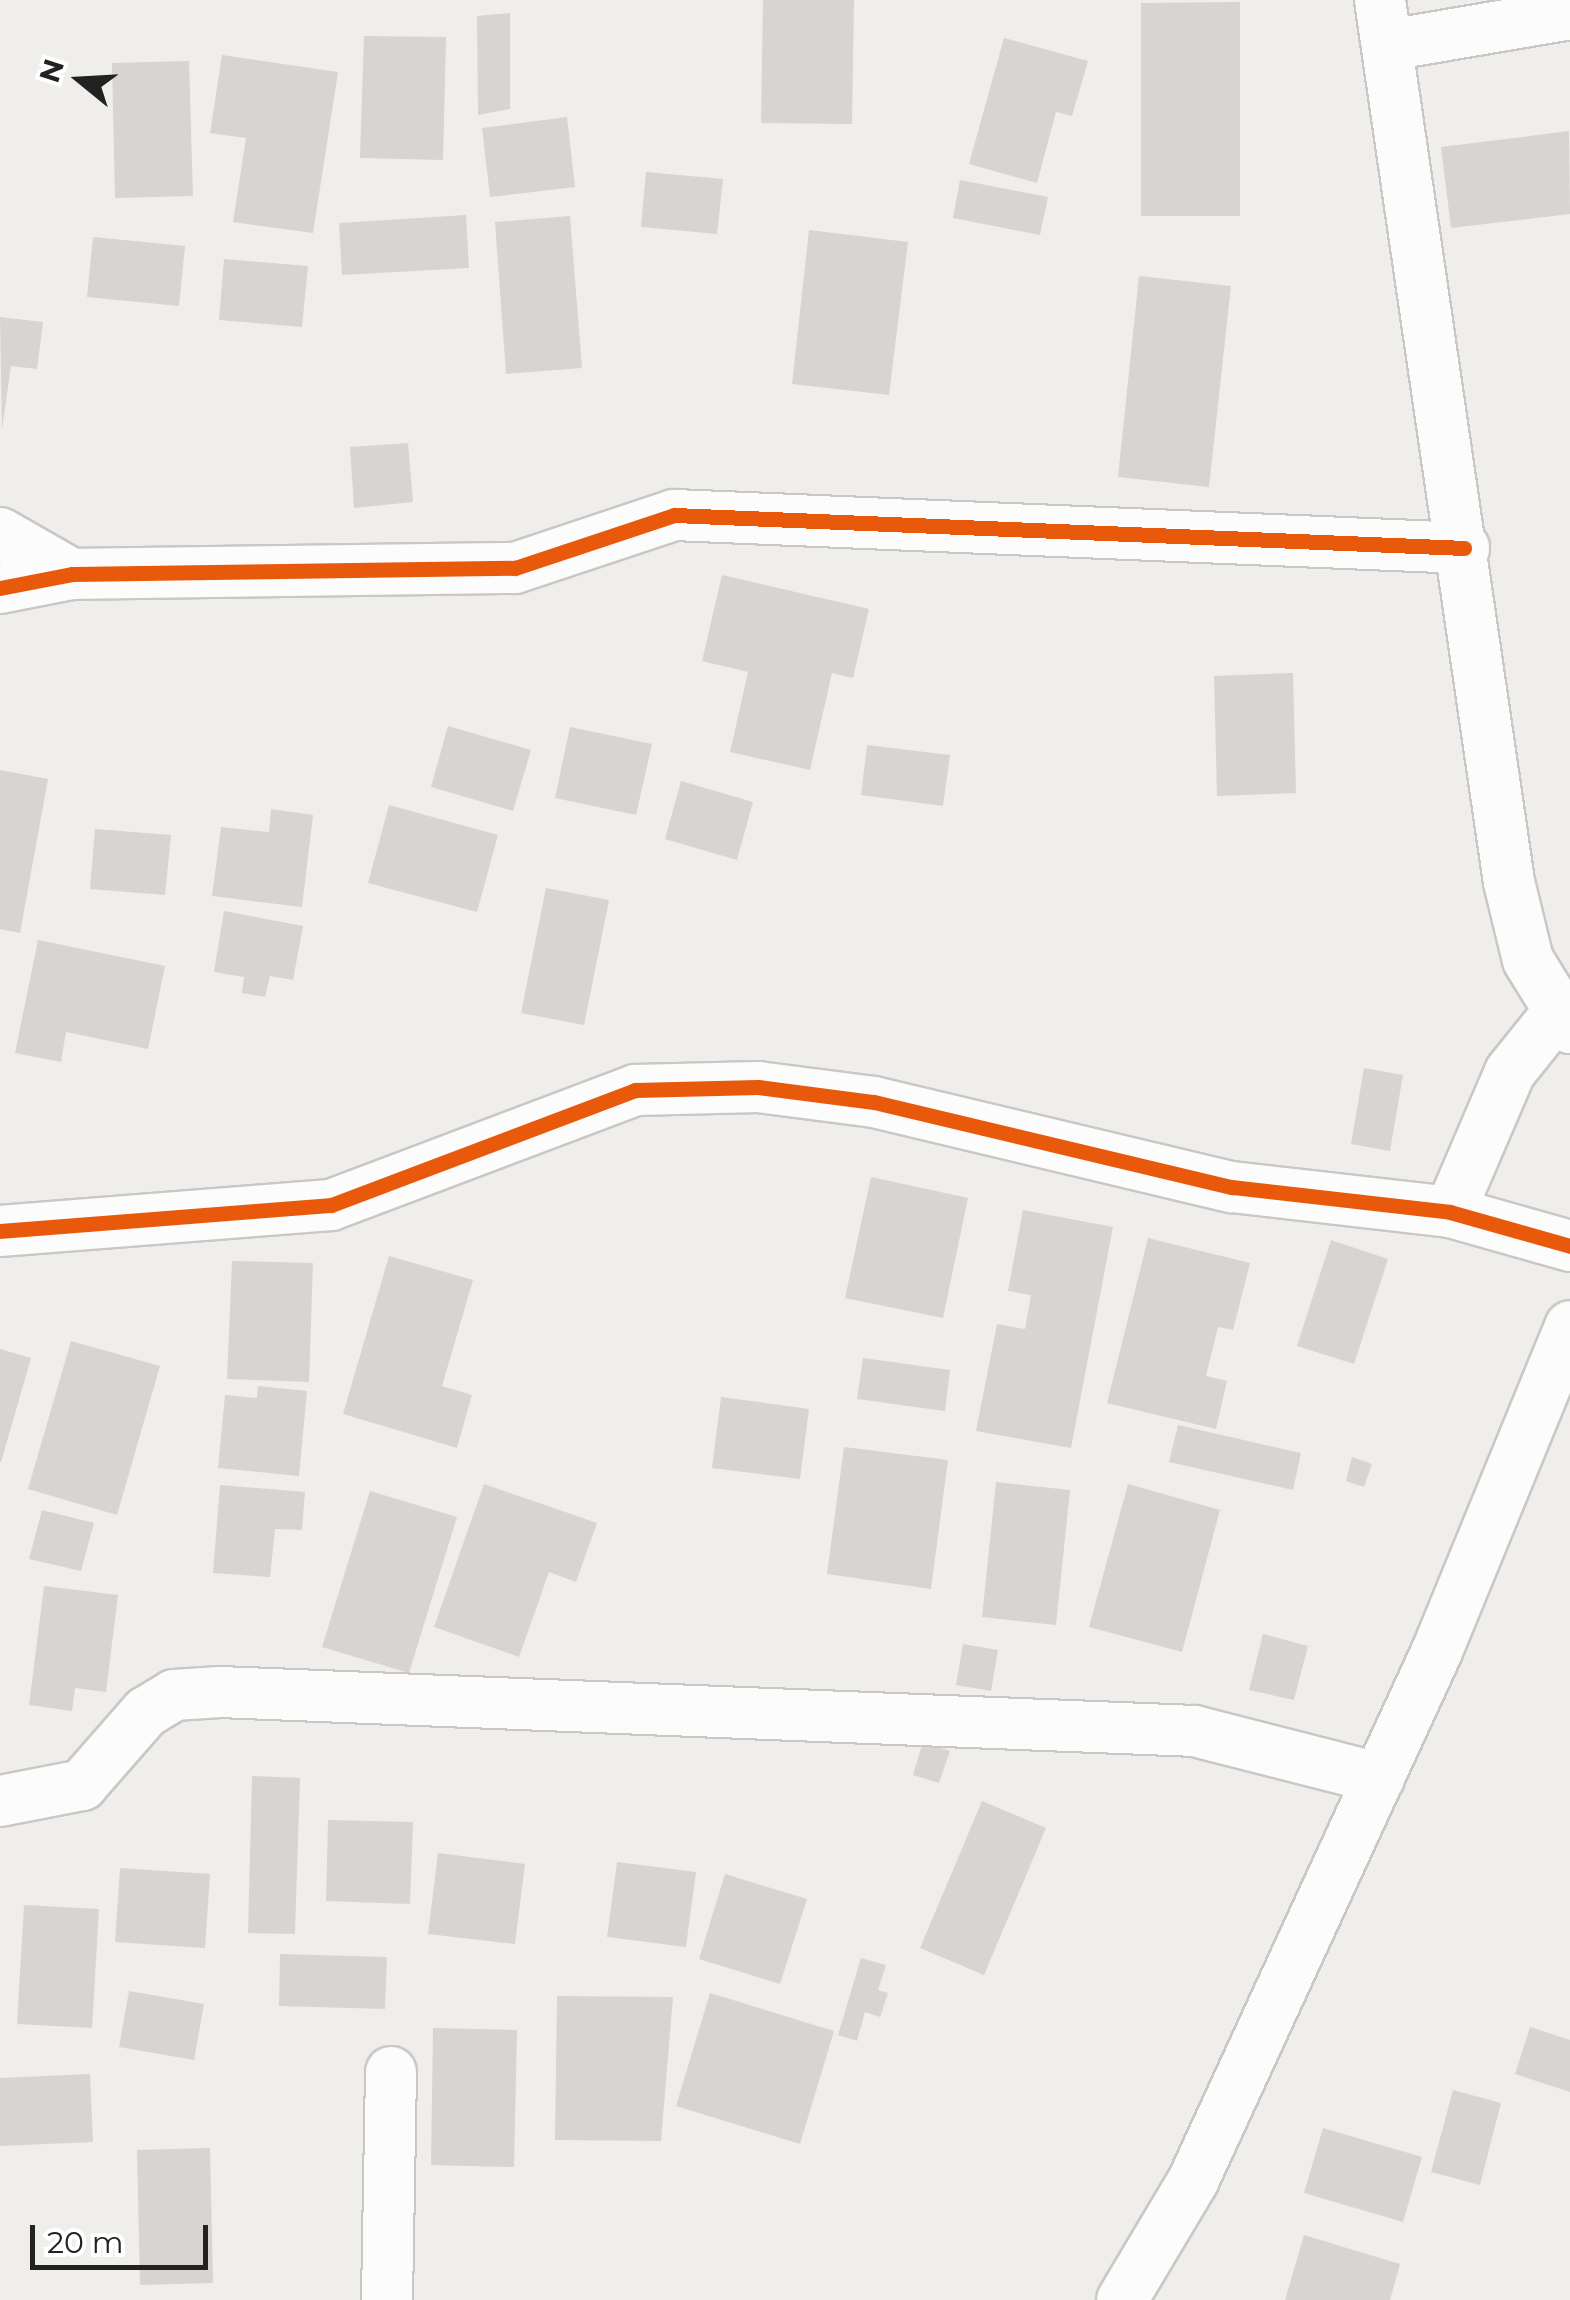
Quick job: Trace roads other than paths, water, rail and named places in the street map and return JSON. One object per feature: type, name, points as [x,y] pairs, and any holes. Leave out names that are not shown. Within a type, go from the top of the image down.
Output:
[{"type":"street","points":[[1450,1212],[1510,1072],[1562,1022],[1528,960],[1509,882],[1464,548],[1384,22],[1570,14]]},
{"type":"street","points":[[0,588],[72,574],[515,568],[674,515],[1464,548]]},
{"type":"street","points":[[0,533],[72,574]]},
{"type":"street","points":[[0,1231],[330,1204],[635,1090],[758,1087],[874,1102],[1232,1187],[1450,1212],[1570,1246]]},
{"type":"street","points":[[1122,2300],[1192,2181],[1378,1778],[1570,1326]]},
{"type":"street","points":[[0,1801],[82,1785],[146,1712],[174,1695],[220,1692],[1194,1731],[1378,1778]]},
{"type":"street","points":[[387,2300],[391,2072]]}]
